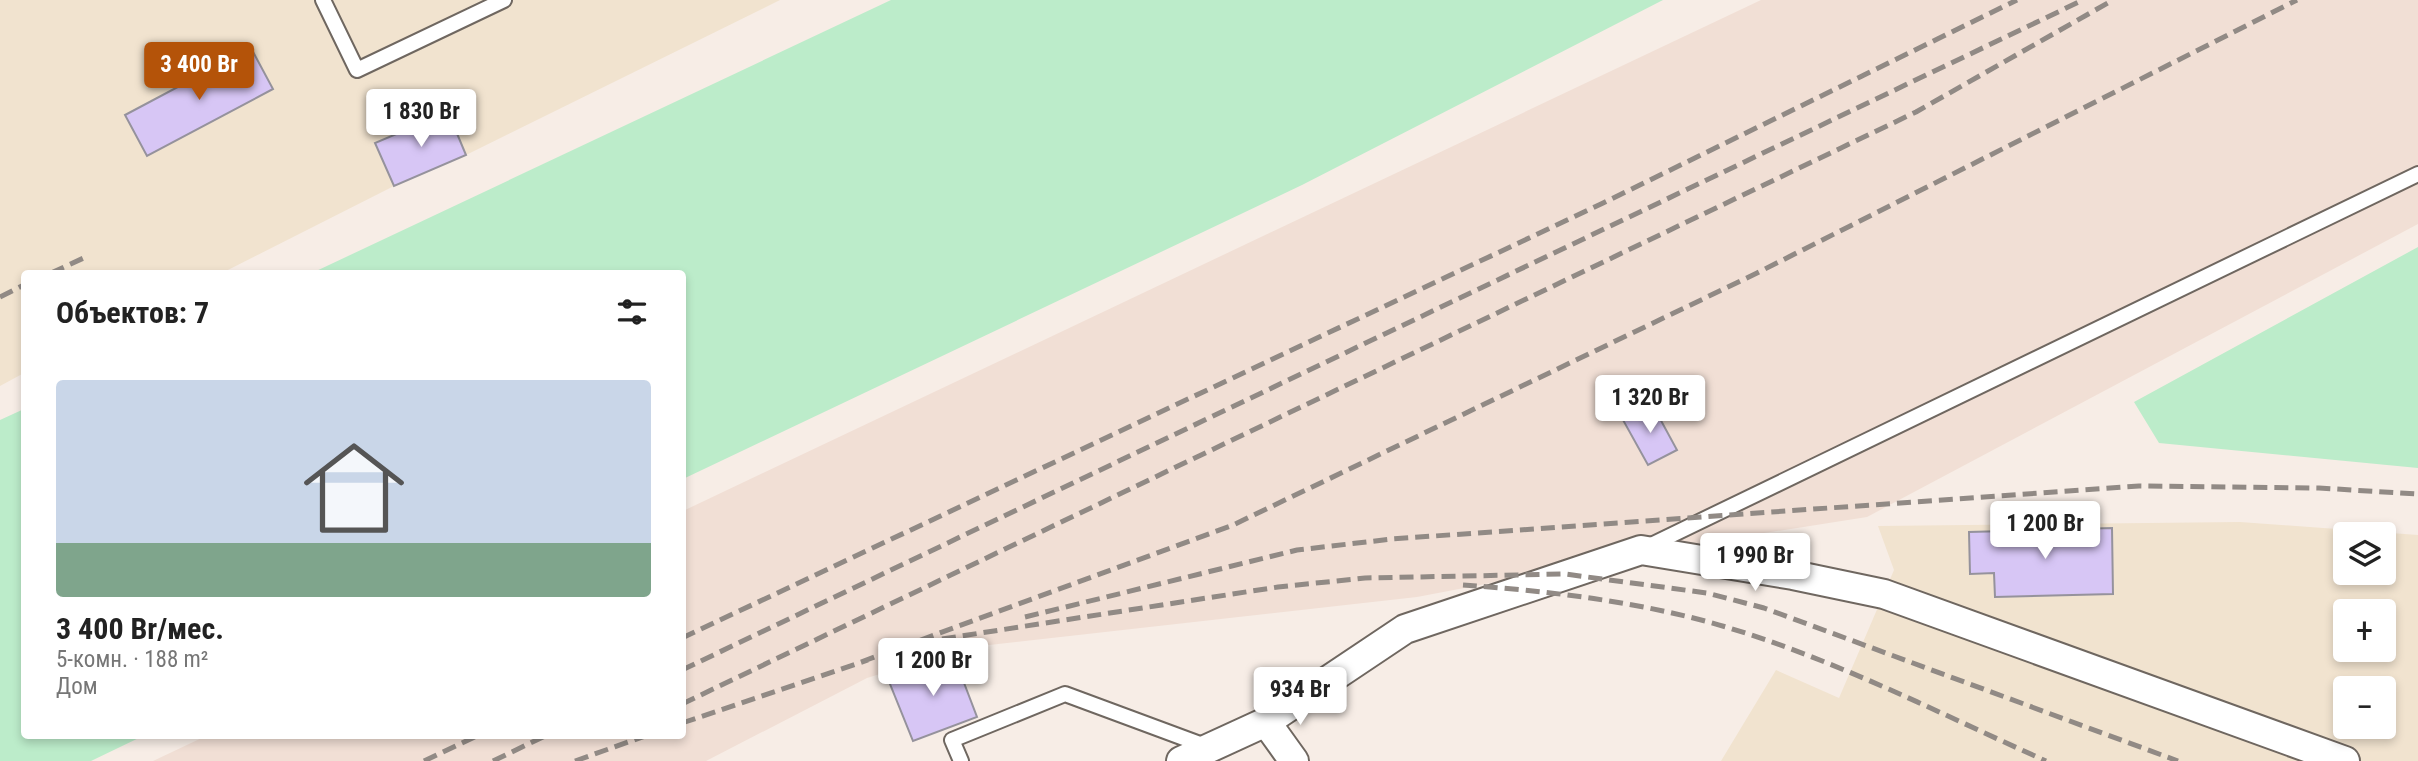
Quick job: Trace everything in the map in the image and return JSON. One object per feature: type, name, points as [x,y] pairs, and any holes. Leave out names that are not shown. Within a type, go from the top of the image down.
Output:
[{"type":"street","points":[[1181,761],[1266,722],[1405,629],[1641,550],[1793,575],[1884,594],[2345,761]]},
{"type":"street","points":[[1266,722],[1294,761]]},
{"type":"lane","points":[[323,0],[357,69],[504,0]]},
{"type":"lane","points":[[1641,550],[2418,174]]},
{"type":"lane","points":[[961,761],[952,740],[1065,694],[1210,748]]},
{"type":"shaded area","points":[[0,0],[780,0],[466,155],[394,186],[228,270],[21,270],[21,375],[0,386]]},
{"type":"shaded area","points":[[1761,0],[2418,0],[2418,224],[1867,517],[1694,544],[1417,597],[963,648],[867,678],[706,761],[153,761],[200,739],[686,739],[686,510]]},
{"type":"shaded area","points":[[2240,522],[2333,529],[2333,585],[2396,585],[2396,533],[2418,535],[2418,761],[1721,761],[1776,670],[1839,698],[1894,570],[1878,526]]},
{"type":"green space","points":[[891,0],[1663,0],[1302,185],[686,478],[686,270],[318,270]]},
{"type":"green space","points":[[2418,247],[2418,468],[2159,443],[2134,402]]},
{"type":"green space","points":[[21,410],[21,739],[137,739],[91,761],[0,761],[0,420]]},
{"type":"building","points":[[251,48],[273,89],[147,156],[125,115]]},
{"type":"building","points":[[448,112],[466,155],[394,186],[375,143]]},
{"type":"building","points":[[1652,404],[1677,450],[1648,465],[1623,420]]},
{"type":"building","points":[[2112,528],[2113,594],[1995,597],[1994,573],[1970,574],[1969,532]]},
{"type":"building","points":[[953,654],[977,717],[913,741],[888,679]]},
{"type":"railway","points":[[686,636],[1601,204],[2017,0]]},
{"type":"railway","points":[[686,668],[2083,0]]},
{"type":"railway","points":[[686,702],[1916,112],[2113,0]]},
{"type":"railway","points":[[861,662],[1233,525],[1757,273],[2297,0]]},
{"type":"railway","points":[[58,270],[88,256]]},
{"type":"railway","points":[[0,297],[21,286]]},
{"type":"railway","points":[[1025,617],[1297,550],[1392,539],[2139,486],[2319,488],[2418,494]]},
{"type":"railway","points":[[942,639],[1278,587],[1365,578],[1565,574],[1707,593],[1764,608],[2178,761]]},
{"type":"railway","points":[[1463,585],[1596,599],[1662,611],[1726,627],[1808,655],[2046,761]]},
{"type":"railway","points":[[686,722],[868,660]]},
{"type":"railway","points":[[424,761],[471,739]]},
{"type":"railway","points":[[493,761],[539,739]]},
{"type":"railway","points":[[575,761],[637,739]]}]
